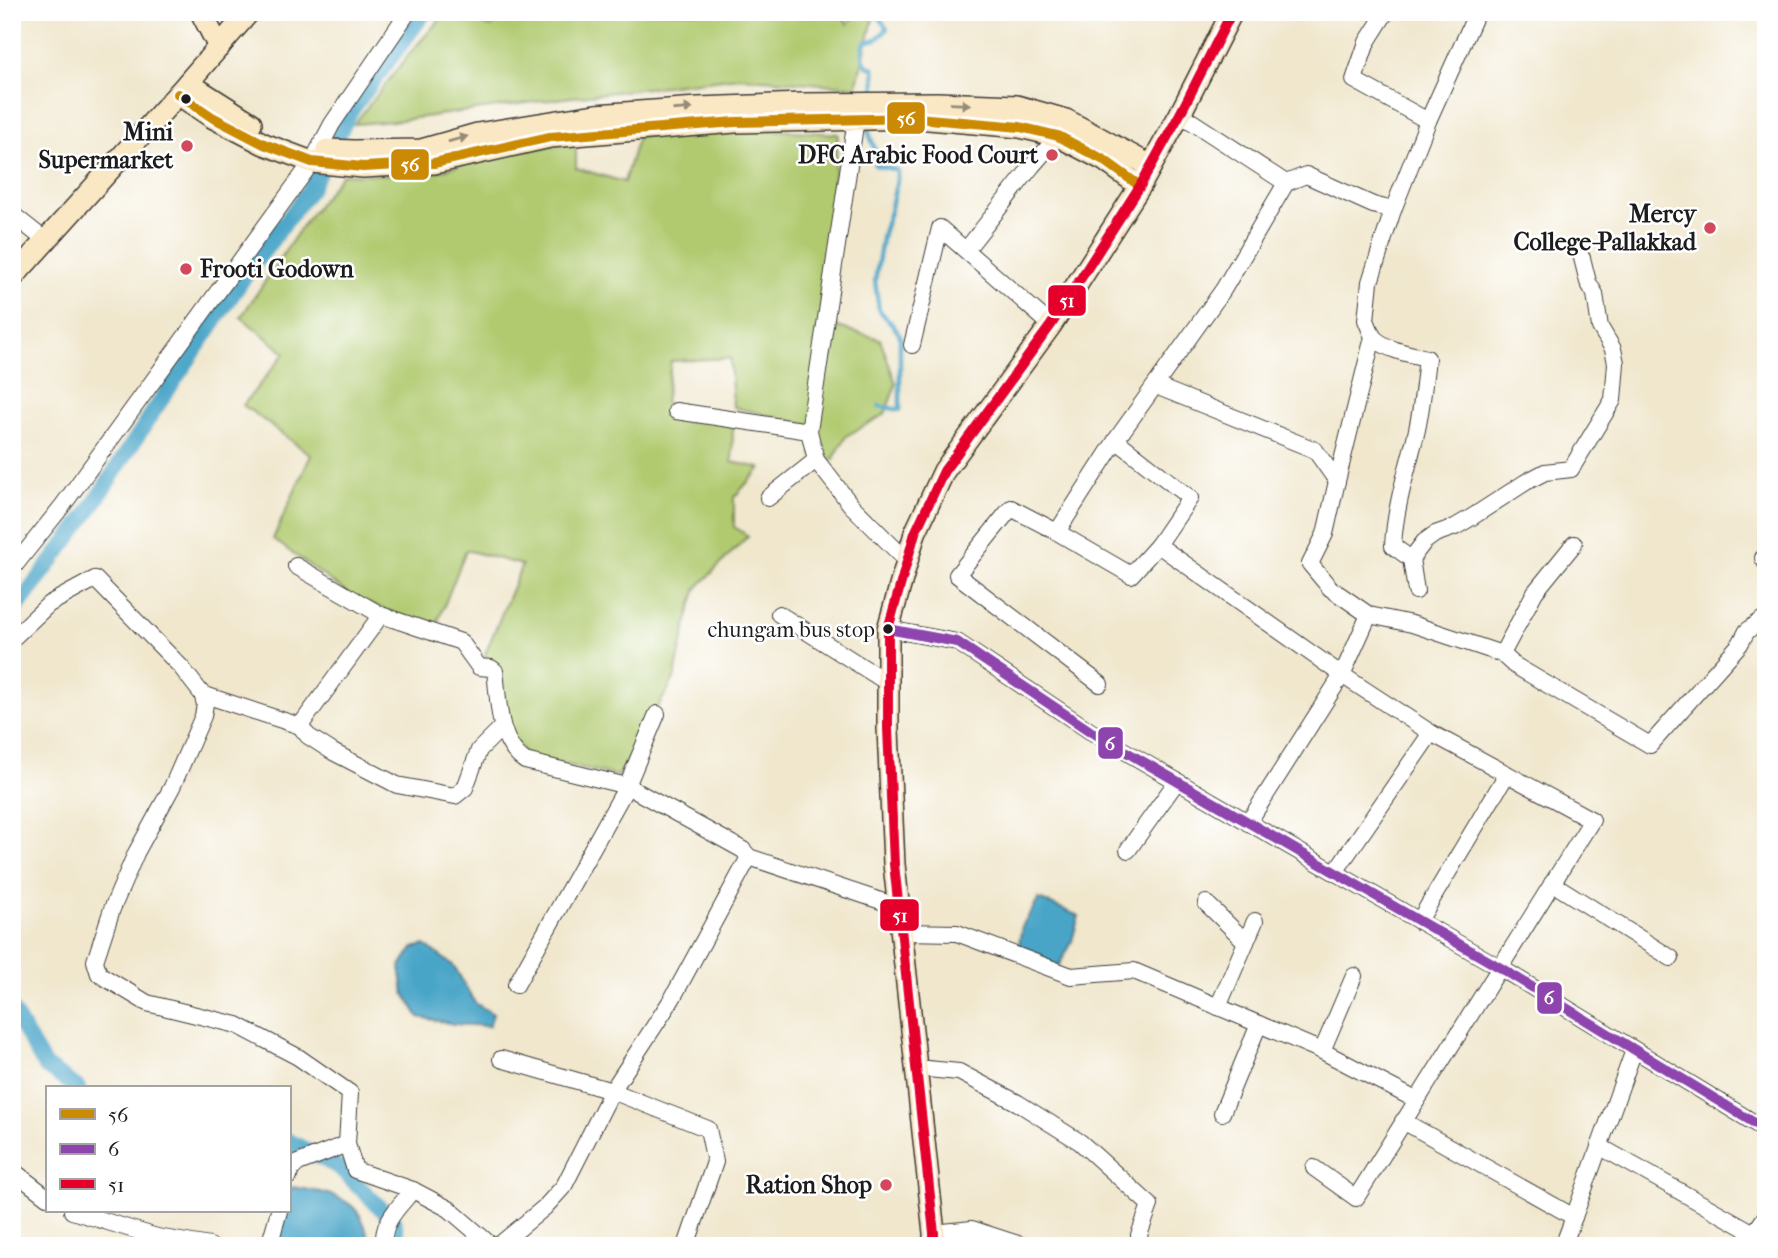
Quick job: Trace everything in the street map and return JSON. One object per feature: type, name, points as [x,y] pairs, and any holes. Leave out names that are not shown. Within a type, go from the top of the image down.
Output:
[{"type":"main road","points":[[201,12],[219,47]]},
{"type":"main road","points":[[12,278],[249,12]]},
{"type":"main road","points":[[934,1240],[894,864],[888,729],[888,629],[915,533],[944,471],[1051,325],[1140,186],[1232,12]]},
{"type":"main road","points":[[183,89],[212,117],[264,144],[363,167],[434,163],[550,137],[735,122],[917,118],[1020,127],[1058,136],[1104,160],[1140,186]]},
{"type":"main road","points":[[315,156],[354,151],[421,150],[477,134],[595,115],[789,104],[937,103],[1017,106],[1066,120],[1151,166]]},
{"type":"street","points":[[12,569],[63,505],[315,156],[332,124],[408,12]]},
{"type":"street","points":[[1386,12],[1367,42],[1354,80],[1428,121]]},
{"type":"street","points":[[1416,591],[1410,559],[1393,546],[1394,521],[1417,431],[1427,358],[1380,344],[1373,337],[1366,320],[1370,282],[1393,210],[1470,14]]},
{"type":"street","points":[[1180,114],[1286,183]]},
{"type":"street","points":[[856,119],[809,430],[816,460],[851,505],[907,561]]},
{"type":"street","points":[[966,250],[1058,136]]},
{"type":"street","points":[[1057,532],[1116,440],[1223,290],[1286,183],[1306,175],[1373,205],[1393,210]]},
{"type":"street","points":[[12,214],[46,242]]},
{"type":"street","points":[[912,345],[940,228],[1051,325]]},
{"type":"street","points":[[1410,559],[1424,542],[1435,534],[1455,527],[1526,481],[1545,472],[1570,469],[1612,400],[1616,363],[1613,349],[1600,327],[1595,294],[1588,282],[1582,258]]},
{"type":"street","points":[[1373,337],[1325,534],[1310,564],[1330,588],[1369,615],[1412,624],[1502,654],[1514,665],[1650,745],[1740,644],[1747,631],[1766,617]]},
{"type":"street","points":[[1156,386],[1315,450],[1337,481]]},
{"type":"street","points":[[676,411],[809,430]]},
{"type":"street","points":[[1100,684],[957,575],[1011,508],[1131,575],[1157,545],[1190,498],[1116,440]]},
{"type":"street","points":[[768,498],[816,460]]},
{"type":"street","points":[[1502,654],[1535,592],[1574,544]]},
{"type":"street","points":[[1157,545],[1342,675],[1431,733],[1592,820],[1356,1198],[1314,1168]]},
{"type":"street","points":[[296,566],[381,615],[461,642],[479,667],[495,671],[502,727],[513,752],[525,761],[627,786],[743,850],[749,857],[899,906]]},
{"type":"street","points":[[12,639],[49,604],[95,579],[181,667],[202,694],[205,704],[203,716],[172,787],[136,853],[113,909],[95,961],[99,974],[147,1003],[237,1025],[298,1057],[350,1093],[347,1144],[355,1170],[413,1190],[450,1209],[492,1246]]},
{"type":"street","points":[[779,614],[888,683]]},
{"type":"street","points":[[300,726],[381,615]]},
{"type":"street","points":[[1248,823],[1342,675],[1369,615]]},
{"type":"street","points":[[888,629],[957,642],[1090,732],[1499,967],[1766,1130]]},
{"type":"street","points":[[202,694],[300,726],[308,736],[397,785],[455,796],[465,788],[480,750],[502,727]]},
{"type":"street","points":[[516,985],[627,786],[657,714]]},
{"type":"street","points":[[1335,872],[1431,733]]},
{"type":"street","points":[[1419,921],[1507,774]]},
{"type":"street","points":[[1128,850],[1177,781]]},
{"type":"street","points":[[498,1246],[545,1207],[564,1186],[612,1091],[671,999],[749,857]]},
{"type":"street","points":[[1552,883],[1671,958]]},
{"type":"street","points":[[1206,902],[1246,942]]},
{"type":"street","points":[[1218,1007],[1255,921]]},
{"type":"street","points":[[902,932],[957,933],[1072,976],[1134,971],[1322,1051],[1416,1100]]},
{"type":"street","points":[[1322,1051],[1354,976]]},
{"type":"street","points":[[1222,1113],[1259,1024]]},
{"type":"street","points":[[1563,1246],[1634,1050]]},
{"type":"street","points":[[501,1059],[612,1091],[708,1129],[715,1161],[685,1246]]},
{"type":"street","points":[[917,1068],[959,1072],[1018,1103],[1080,1142],[1150,1205],[1139,1235],[1141,1246]]},
{"type":"street","points":[[1403,1121],[1574,1217]]},
{"type":"street","points":[[290,1173],[298,1163],[347,1144]]},
{"type":"street","points":[[1600,1146],[1755,1240],[1766,1216]]},
{"type":"street","points":[[12,1170],[46,1196]]},
{"type":"street","points":[[384,1246],[384,1229],[388,1219],[413,1190]]},
{"type":"street","points":[[75,1212],[157,1237],[210,1246]]},
{"type":"street","points":[[269,1246],[279,1212]]},
{"type":"street","points":[[934,1240],[972,1229],[1024,1246]]},
{"type":"green space","points":[[447,12],[460,12],[491,27],[509,12],[839,12],[848,24],[855,12],[866,12],[873,20],[856,87],[739,77],[354,124],[416,46]]},
{"type":"green space","points":[[746,128],[838,134],[822,309],[838,327],[880,339],[896,384],[885,414],[846,436],[833,460],[813,456],[809,425],[733,407],[730,358],[671,361],[665,403],[733,426],[732,462],[761,468],[734,497],[734,527],[748,536],[697,588],[674,679],[618,776],[527,756],[499,720],[485,654],[522,565],[466,550],[435,629],[354,598],[273,539],[311,455],[243,405],[285,353],[241,317],[302,226],[342,174],[426,175],[499,153],[576,143],[576,168],[624,182],[638,136]]},
{"type":"water","points":[[1039,899],[1079,916],[1071,944],[1056,970],[1018,950],[1022,926]]},
{"type":"water","points":[[425,945],[454,966],[475,1003],[493,1014],[489,1026],[454,1024],[419,1017],[404,993],[400,967],[413,948]]},
{"type":"water","points":[[292,1187],[310,1190],[338,1197],[346,1202],[361,1218],[372,1246],[273,1246],[280,1212],[290,1212]]},
{"type":"waterway","points":[[338,136],[350,112],[425,12]]},
{"type":"waterway","points":[[872,96],[875,89],[874,68],[865,63],[864,46],[865,42],[877,39],[887,29],[876,12]]},
{"type":"waterway","points":[[867,127],[875,150],[875,165],[897,170],[875,281],[879,310],[900,335],[900,410],[879,406]]},
{"type":"waterway","points":[[12,614],[87,514],[243,279],[310,189],[321,169]]},
{"type":"waterway","points":[[12,1010],[45,1066],[75,1086]]},
{"type":"waterway","points":[[290,1142],[340,1168],[394,1221],[399,1246]]},
{"type":"transit line","name":"51","points":[[934,1246],[894,864],[888,729],[888,629],[915,533],[944,471],[1051,325],[1140,186],[1232,12]]},
{"type":"transit line","name":"56","points":[[178,94],[212,117],[264,144],[312,162],[363,167],[434,163],[550,137],[735,122],[917,118],[1020,127],[1058,136],[1104,160],[1140,186]]},
{"type":"transit line","name":"6","points":[[888,629],[957,642],[1090,731],[1499,967],[1766,1130]]},
{"type":"place","name":"Mini Supermarket","points":[[187,146]]},
{"type":"place","name":"DFC Arabic Food Court","points":[[1052,155]]},
{"type":"place","name":"Mercy College-Pallakkad","points":[[1710,228]]},
{"type":"place","name":"Frooti Godown","points":[[186,269]]},
{"type":"place","name":"chungam bus stop","points":[[888,629]]},
{"type":"place","name":"Ration Shop","points":[[886,1185]]}]
